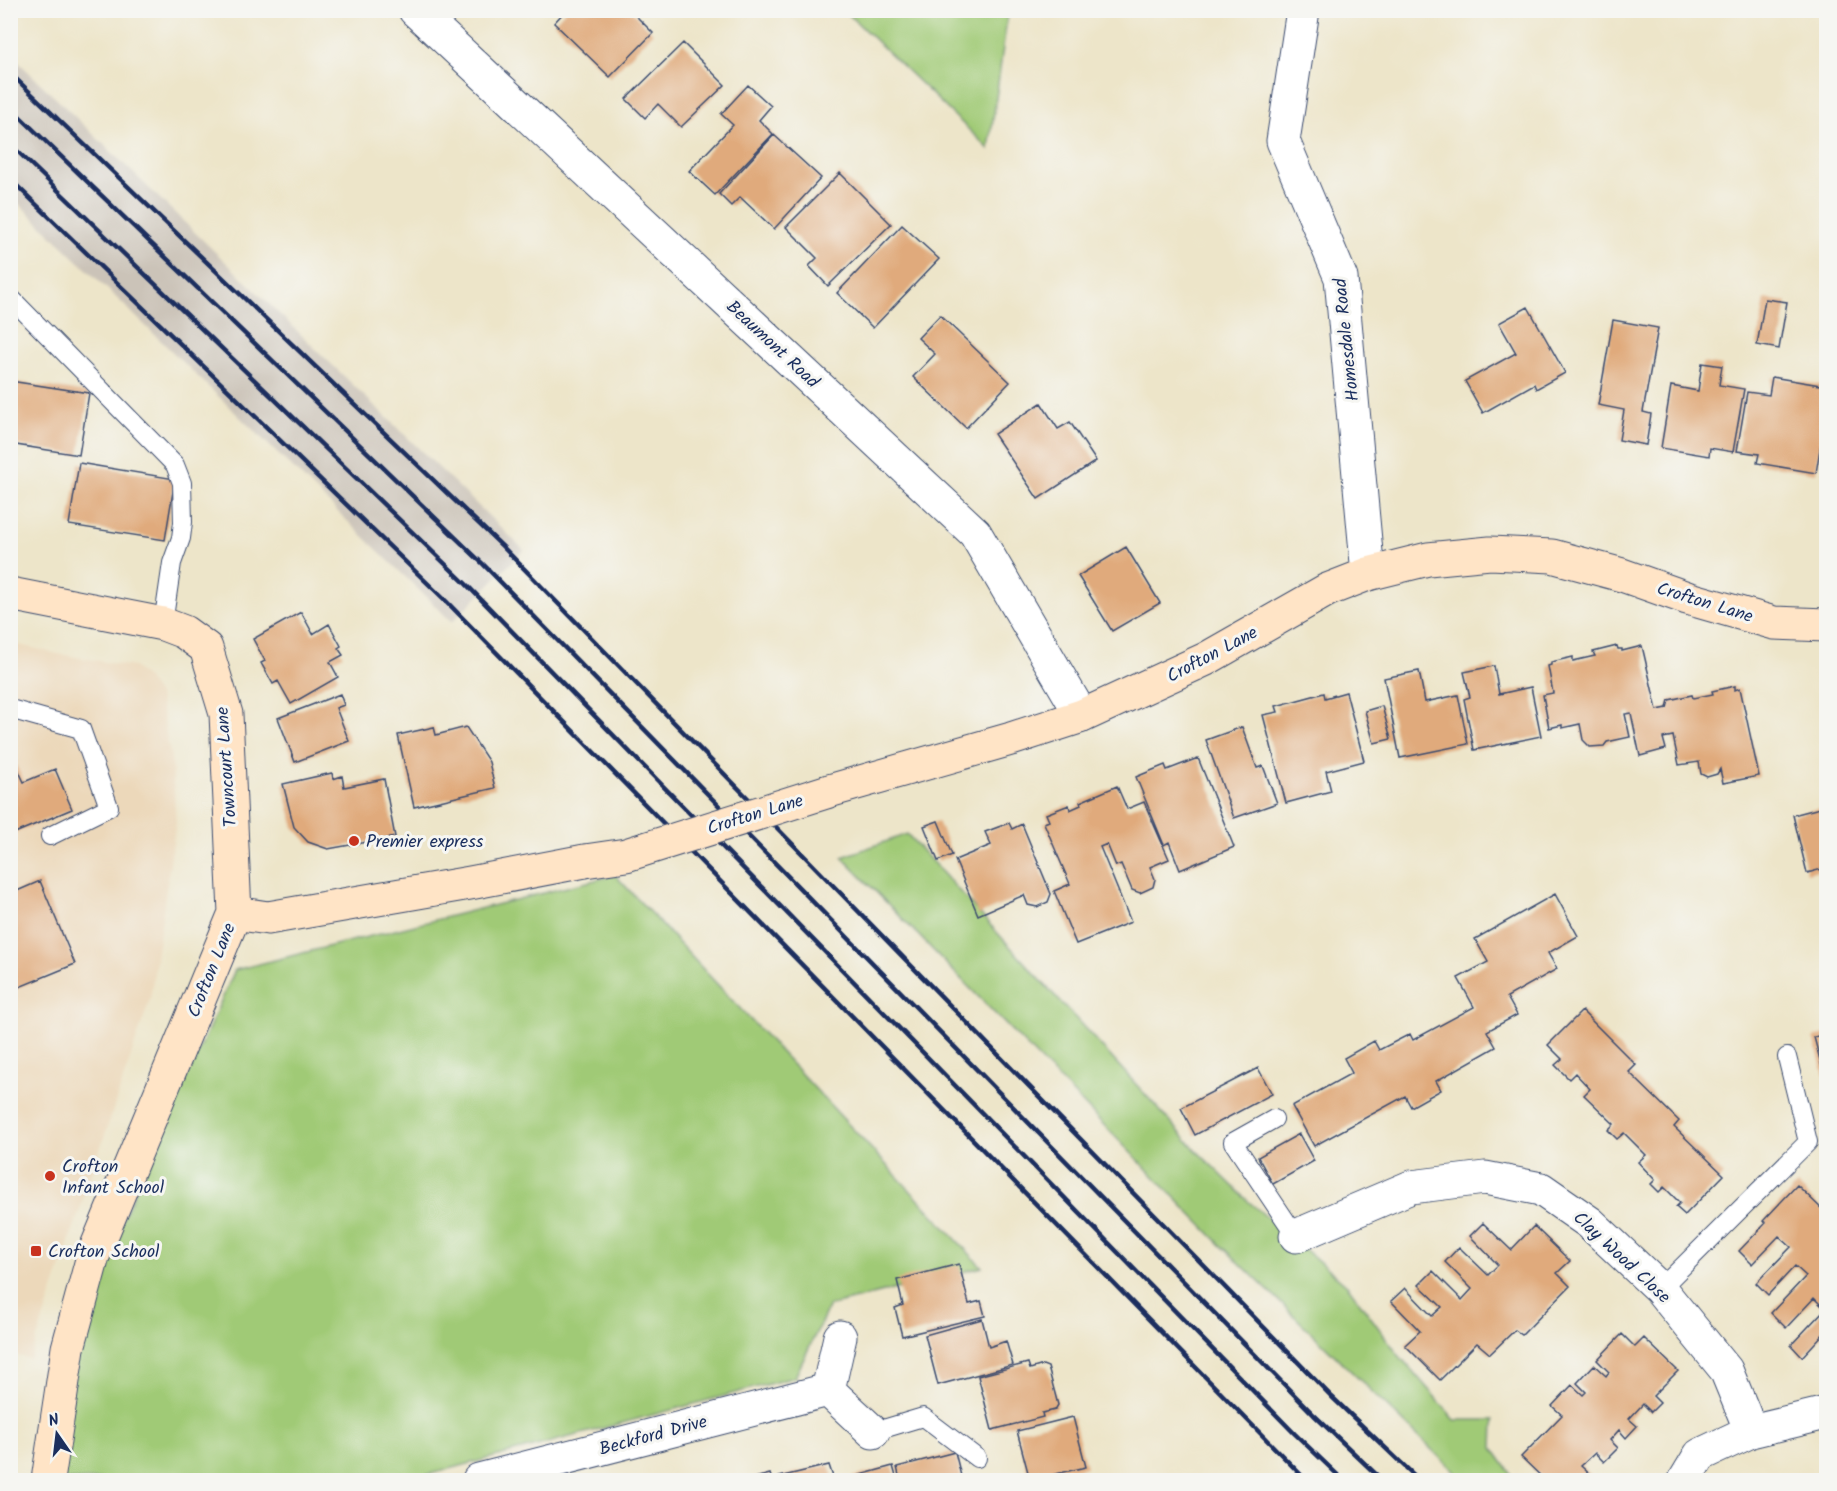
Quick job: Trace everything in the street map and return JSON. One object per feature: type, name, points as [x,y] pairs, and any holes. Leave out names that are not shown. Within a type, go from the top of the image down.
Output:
[{"type":"street","name":"Beaumont Road","points":[[415,10],[975,532],[1082,716]]},
{"type":"street","name":"Homesdale Road","points":[[1303,10],[1283,141],[1341,278],[1368,574]]},
{"type":"street","name":"Crofton Lane","points":[[48,1480],[68,1348],[93,1256],[235,913],[268,918],[626,855],[829,791],[1011,739],[1082,716],[1206,659],[1327,590],[1368,574],[1438,558],[1490,552],[1552,556],[1622,575],[1687,598],[1774,624],[1827,625]]},
{"type":"street","name":"Towncourt Lane","points":[[10,594],[163,624],[184,632],[206,648],[226,714],[235,913]]},
{"type":"street","name":"Clay Wood Close","points":[[1296,1236],[1411,1187],[1485,1178],[1541,1189],[1590,1223],[1660,1289],[1726,1370],[1751,1431]]},
{"type":"street","points":[[840,1337],[828,1390],[873,1432]]},
{"type":"street","name":"Beckford Drive","points":[[479,1480],[828,1390]]},
{"type":"street","points":[[1685,1480],[1700,1455],[1751,1431],[1827,1413]]},
{"type":"lane","points":[[10,297],[176,465],[182,483],[183,522],[181,538],[172,563],[163,624]]},
{"type":"lane","points":[[10,709],[81,729],[108,807],[50,836]]},
{"type":"lane","points":[[1660,1289],[1808,1142],[1787,1057]]},
{"type":"lane","points":[[1274,1119],[1233,1142],[1296,1236]]},
{"type":"lane","points":[[873,1432],[923,1417],[977,1458]]},
{"type":"shaded area","points":[[11,55],[524,550],[452,622],[11,196]]},
{"type":"shaded area","name":"Crofton Infant School","points":[[11,643],[134,667],[148,680],[159,696],[172,764],[176,822],[150,999],[30,1359],[11,1354]]},
{"type":"green space","points":[[845,11],[1008,11],[989,149]]},
{"type":"green space","points":[[907,834],[1197,1151],[1248,1201],[1348,1286],[1397,1353],[1455,1420],[1494,1420],[1493,1448],[1518,1480],[1463,1480],[1220,1244],[842,857]]},
{"type":"green space","points":[[615,875],[982,1267],[829,1306],[795,1377],[408,1480],[62,1480],[79,1316],[235,970]]},
{"type":"building","points":[[566,10],[630,10],[653,33],[610,77],[554,23]]},
{"type":"building","points":[[683,43],[725,85],[681,127],[658,104],[645,118],[626,99]]},
{"type":"building","points":[[748,85],[771,106],[759,120],[773,134],[715,195],[689,171],[733,125],[721,114]]},
{"type":"building","points":[[774,135],[821,178],[774,229],[740,197],[731,206],[719,194]]},
{"type":"building","points":[[840,173],[891,224],[828,286],[809,266],[817,258],[786,227]]},
{"type":"building","points":[[902,225],[939,259],[873,328],[837,293]]},
{"type":"building","points":[[1765,299],[1787,302],[1779,349],[1757,345]]},
{"type":"building","points":[[1528,307],[1565,373],[1536,389],[1534,384],[1483,413],[1465,381],[1516,353],[1499,323]]},
{"type":"building","points":[[940,315],[1010,382],[966,428],[913,377],[935,354],[918,338]]},
{"type":"building","points":[[1613,320],[1658,328],[1643,412],[1651,414],[1646,445],[1619,440],[1624,410],[1598,405]]},
{"type":"building","points":[[1702,363],[1722,366],[1719,385],[1744,389],[1733,452],[1710,448],[1709,456],[1661,448],[1671,386],[1698,391]]},
{"type":"building","points":[[1772,377],[1826,386],[1826,413],[1816,473],[1757,463],[1759,454],[1737,451],[1747,392],[1769,395]]},
{"type":"building","points":[[10,381],[89,393],[79,455],[10,444]]},
{"type":"building","points":[[1041,403],[1058,429],[1070,422],[1096,461],[1038,499],[994,434]]},
{"type":"building","points":[[79,463],[175,479],[165,540],[69,525]]},
{"type":"building","points":[[1126,547],[1160,603],[1112,631],[1078,576]]},
{"type":"building","points":[[301,612],[313,634],[329,624],[341,646],[338,648],[343,655],[330,662],[338,677],[291,704],[278,681],[273,684],[261,663],[265,661],[253,639]]},
{"type":"building","points":[[1617,646],[1622,651],[1642,646],[1657,710],[1667,708],[1669,700],[1692,695],[1693,698],[1713,694],[1712,691],[1735,686],[1735,690],[1740,688],[1759,776],[1723,783],[1720,769],[1717,774],[1707,777],[1701,774],[1699,762],[1679,765],[1673,736],[1663,738],[1666,749],[1640,756],[1631,713],[1625,714],[1630,737],[1607,742],[1604,746],[1590,747],[1583,740],[1580,724],[1549,728],[1543,695],[1553,693],[1548,666],[1551,662],[1573,657],[1573,661],[1595,656],[1593,652]]},
{"type":"building","points":[[1494,666],[1499,694],[1531,687],[1541,736],[1474,750],[1464,699],[1470,697],[1464,672]]},
{"type":"building","points":[[1419,671],[1425,702],[1458,695],[1468,744],[1400,758],[1384,678]]},
{"type":"building","points":[[1346,692],[1364,761],[1326,771],[1331,791],[1286,803],[1263,715],[1278,712],[1276,706],[1324,693],[1325,698]]},
{"type":"building","points":[[340,694],[344,705],[336,708],[349,741],[295,762],[278,718]]},
{"type":"building","points":[[1382,706],[1391,739],[1374,743],[1365,711]]},
{"type":"building","points":[[434,727],[436,735],[466,727],[489,762],[495,788],[414,807],[398,735]]},
{"type":"building","points":[[1242,727],[1257,768],[1263,766],[1277,803],[1234,818],[1206,740]]},
{"type":"building","points":[[10,752],[24,782],[55,769],[72,809],[10,835]]},
{"type":"building","points":[[1198,758],[1234,847],[1180,870],[1169,842],[1164,845],[1136,777],[1165,765],[1167,770]]},
{"type":"building","points":[[332,773],[333,779],[342,776],[344,787],[384,779],[395,837],[328,849],[308,842],[294,827],[283,784]]},
{"type":"building","points":[[1117,786],[1127,809],[1144,802],[1169,859],[1150,867],[1155,879],[1153,887],[1140,893],[1132,890],[1121,864],[1116,866],[1107,844],[1100,847],[1131,922],[1076,944],[1054,891],[1070,884],[1044,823],[1049,821],[1046,814],[1069,805],[1070,810],[1081,805],[1080,802]]},
{"type":"building","points":[[1820,808],[1821,813],[1826,812],[1826,868],[1807,873],[1793,815]]},
{"type":"building","points":[[938,821],[952,855],[938,861],[924,826]]},
{"type":"building","points":[[1009,823],[1012,829],[1022,824],[1051,894],[1048,902],[1037,907],[1028,905],[1024,895],[978,915],[955,860],[991,845],[985,832]]},
{"type":"building","points":[[40,881],[75,964],[10,991],[10,894]]},
{"type":"building","points":[[1555,894],[1578,936],[1548,953],[1557,969],[1507,997],[1517,1015],[1487,1031],[1496,1047],[1436,1081],[1441,1090],[1411,1107],[1405,1096],[1314,1146],[1292,1106],[1352,1073],[1344,1058],[1374,1041],[1379,1050],[1410,1034],[1413,1040],[1474,1007],[1458,978],[1488,962],[1475,939]]},
{"type":"building","points":[[1582,1011],[1636,1065],[1629,1072],[1679,1121],[1674,1127],[1724,1175],[1685,1215],[1676,1207],[1680,1203],[1664,1187],[1659,1192],[1651,1184],[1655,1180],[1638,1162],[1646,1155],[1624,1133],[1617,1139],[1608,1130],[1614,1124],[1584,1095],[1590,1089],[1575,1073],[1569,1079],[1555,1065],[1562,1059],[1548,1045]]},
{"type":"building","points":[[1826,1034],[1826,1083],[1814,1037]]},
{"type":"building","points":[[1258,1068],[1272,1094],[1195,1135],[1181,1108]]},
{"type":"building","points":[[1299,1134],[1314,1161],[1273,1184],[1258,1157]]},
{"type":"building","points":[[1797,1185],[1826,1213],[1826,1331],[1802,1357],[1791,1345],[1825,1309],[1814,1298],[1786,1328],[1771,1313],[1806,1276],[1795,1266],[1768,1295],[1756,1283],[1791,1247],[1779,1236],[1752,1264],[1739,1251]]},
{"type":"building","points":[[1483,1223],[1511,1250],[1534,1226],[1570,1261],[1557,1273],[1570,1286],[1522,1335],[1515,1330],[1490,1354],[1477,1343],[1440,1380],[1405,1345],[1420,1331],[1391,1301],[1405,1288],[1432,1316],[1442,1307],[1419,1285],[1433,1271],[1462,1300],[1472,1289],[1445,1262],[1459,1247],[1488,1275],[1498,1265],[1470,1236]]},
{"type":"building","points":[[959,1264],[969,1304],[981,1301],[985,1316],[902,1336],[895,1308],[903,1305],[897,1280]]},
{"type":"building","points":[[982,1319],[989,1347],[1006,1341],[1013,1365],[938,1385],[925,1335]]},
{"type":"building","points":[[1622,1334],[1635,1347],[1644,1338],[1678,1371],[1653,1396],[1660,1403],[1651,1412],[1643,1404],[1629,1419],[1637,1426],[1626,1438],[1619,1430],[1610,1440],[1618,1448],[1604,1462],[1595,1453],[1581,1466],[1596,1480],[1574,1480],[1569,1475],[1564,1480],[1545,1480],[1521,1457],[1562,1415],[1552,1406],[1572,1385],[1583,1395],[1586,1392],[1577,1383],[1594,1365],[1606,1376],[1609,1372],[1597,1360]]},
{"type":"building","points":[[1028,1363],[1030,1369],[1043,1365],[1048,1367],[1058,1405],[1055,1410],[1042,1413],[1043,1417],[992,1430],[978,1376]]},
{"type":"building","points":[[1073,1417],[1086,1467],[1030,1480],[1017,1431]]},
{"type":"building","points":[[955,1452],[962,1480],[900,1480],[897,1467]]},
{"type":"building","points":[[829,1465],[834,1480],[780,1480],[779,1477]]},
{"type":"building","points":[[893,1466],[897,1480],[842,1480]]},
{"type":"building","points":[[1107,1473],[1109,1480],[1078,1480]]},
{"type":"building","points":[[770,1474],[772,1480],[747,1480]]},
{"type":"railway","points":[[10,73],[502,546],[1332,1397],[1419,1480]]},
{"type":"railway","points":[[10,107],[483,564],[1314,1415],[1382,1480]]},
{"type":"railway","points":[[10,144],[465,583],[1295,1434],[1343,1480]]},
{"type":"railway","points":[[10,179],[446,601],[1306,1480]]},
{"type":"place","name":"Premier express","points":[[354,841]]},
{"type":"place","name":"Crofton Infant School","points":[[50,1176]]},
{"type":"place","name":"Crofton School","points":[[36,1251]]}]
